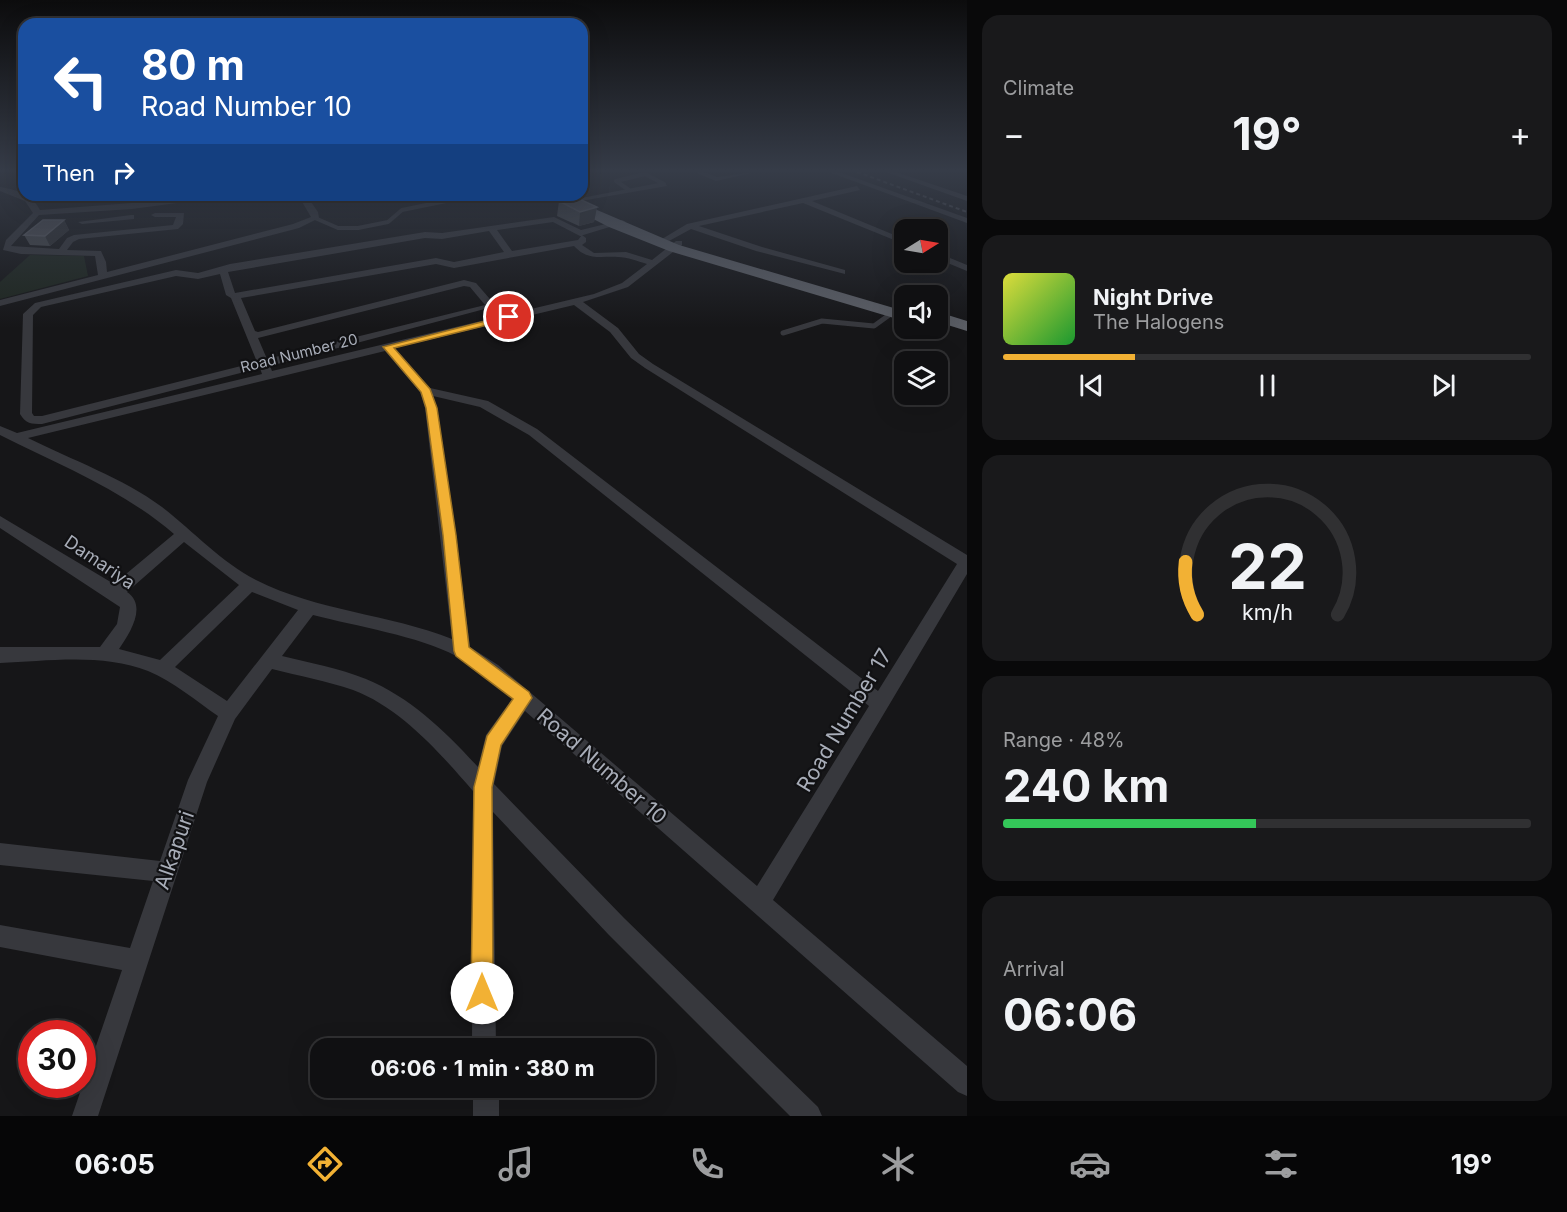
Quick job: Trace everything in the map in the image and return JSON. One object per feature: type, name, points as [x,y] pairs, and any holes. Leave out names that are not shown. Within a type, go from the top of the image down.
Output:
[{"type":"highway","points":[[621,224],[673,243],[894,310]]},
{"type":"highway","points":[[948,320],[967,326]]},
{"type":"highway","points":[[948,329],[967,335]]},
{"type":"street","points":[[3,249],[26,224]]},
{"type":"street","points":[[62,251],[70,240],[77,237],[175,227],[179,224]]},
{"type":"street","points":[[0,303],[301,224]]},
{"type":"street","points":[[251,333],[266,335],[464,283],[473,285],[490,303],[488,308],[42,420],[31,420],[26,414],[28,314],[38,305],[176,273],[198,276],[223,271],[230,267],[425,235],[442,236],[523,224]]},
{"type":"street","points":[[233,295],[436,261],[454,265],[576,243],[583,239],[580,233],[563,224]]},
{"type":"street","points":[[580,233],[614,224]]},
{"type":"street","name":"Road Number 20","points":[[17,437],[576,301],[625,285],[654,263],[690,226],[698,224]]},
{"type":"street","points":[[861,224],[894,238]]},
{"type":"street","points":[[690,226],[759,249],[842,272]]},
{"type":"street","points":[[492,229],[510,254]]},
{"type":"street","points":[[576,243],[583,252],[592,256],[626,255],[654,263]]},
{"type":"street","points":[[3,249],[98,253],[104,276]]},
{"type":"street","points":[[948,260],[967,268]]},
{"type":"street","points":[[223,271],[269,377]]},
{"type":"street","points":[[576,301],[614,330],[635,356],[649,366],[967,561]]},
{"type":"street","points":[[388,347],[426,391],[431,408],[450,535],[462,651]]},
{"type":"street","points":[[426,391],[484,404],[533,432],[880,704]]},
{"type":"street","name":"Road Number 10","points":[[0,430],[129,493],[156,510],[183,534],[250,584],[309,607],[389,626],[430,638],[462,651],[524,698],[967,1083]]},
{"type":"street","name":"Damariya","points":[[0,521],[116,592],[130,606],[128,617],[104,655]]},
{"type":"street","points":[[116,592],[183,534]]},
{"type":"street","name":"Road Number 17","points":[[759,903],[967,561]]},
{"type":"street","points":[[161,670],[250,584]]},
{"type":"street","name":"Alkapuri","points":[[85,1116],[135,961],[198,780],[229,713],[309,607]]},
{"type":"street","points":[[0,655],[104,655],[139,660],[161,670],[229,713]]},
{"type":"street","points":[[268,661],[361,686],[405,711],[447,746],[483,787],[616,926],[809,1116]]},
{"type":"street","points":[[484,1038],[483,787],[493,742],[524,698]]},
{"type":"street","points":[[0,854],[166,872]]},
{"type":"street","points":[[0,936],[135,961]]},
{"type":"street","points":[[486,1098],[486,1116]]},
{"type":"lane","points":[[329,224],[338,228],[358,228],[378,224]]},
{"type":"lane","points":[[783,333],[822,321],[874,326],[894,315]]},
{"type":"shaded area","points":[[30,255],[84,256],[88,276],[0,299],[0,282]]},
{"type":"building","points":[[38,224],[59,224],[45,236],[24,235]]},
{"type":"route","points":[[482,993],[483,787],[493,742],[524,698],[492,671],[462,651],[450,535],[431,408],[426,391],[388,347],[509,317]]}]
